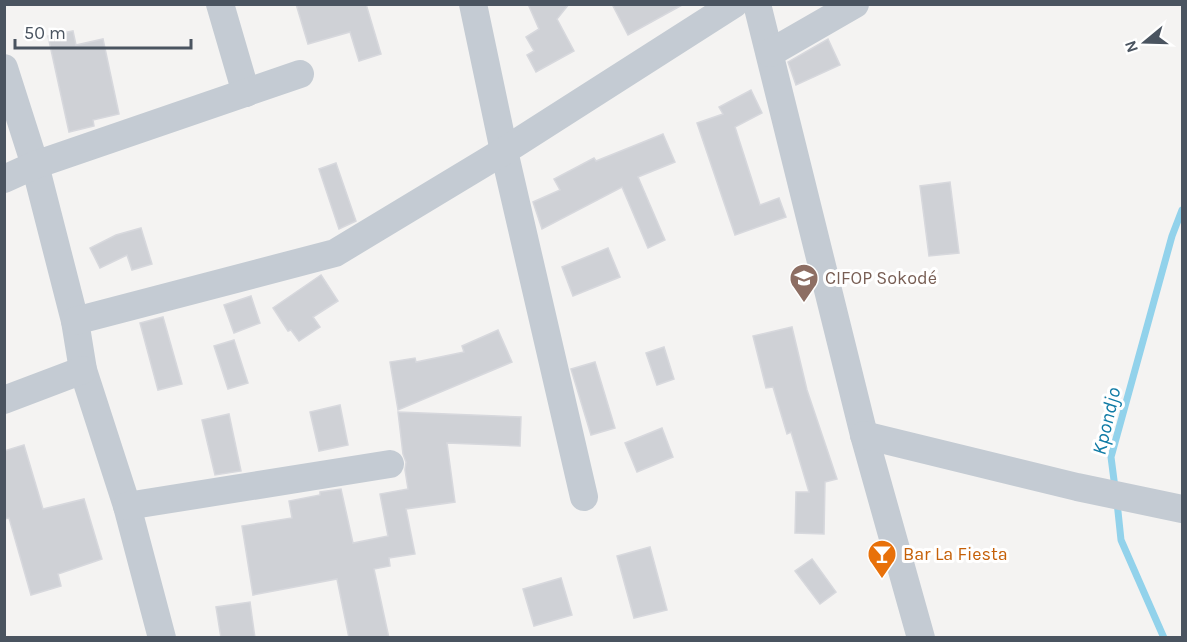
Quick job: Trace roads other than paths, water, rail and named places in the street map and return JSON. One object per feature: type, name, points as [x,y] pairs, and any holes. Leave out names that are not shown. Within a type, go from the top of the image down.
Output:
[{"type":"street","points":[[220,4],[246,93]]},
{"type":"street","points":[[473,4],[504,151],[584,497]]},
{"type":"street","points":[[75,321],[335,253],[504,151],[734,4]]},
{"type":"street","points":[[757,4],[864,435],[921,638]]},
{"type":"street","points":[[770,53],[855,4]]},
{"type":"street","points":[[4,68],[35,165],[75,321],[83,370],[127,506],[162,638]]},
{"type":"street","points":[[4,178],[35,165],[300,74]]},
{"type":"street","points":[[4,400],[83,370]]},
{"type":"street","points":[[864,435],[1077,487],[1169,506]]},
{"type":"street","points":[[127,506],[390,465]]},
{"type":"waterway","name":"Kpondjo","points":[[1115,488],[1111,457],[1172,236],[1182,210]]},
{"type":"waterway","name":"Kpondjo","points":[[1117,502],[1121,540],[1164,638]]},
{"type":"place","name":"CIFOP Sokodé","points":[[804,304]]},
{"type":"place","name":"Bar La Fiesta","points":[[882,580]]}]
